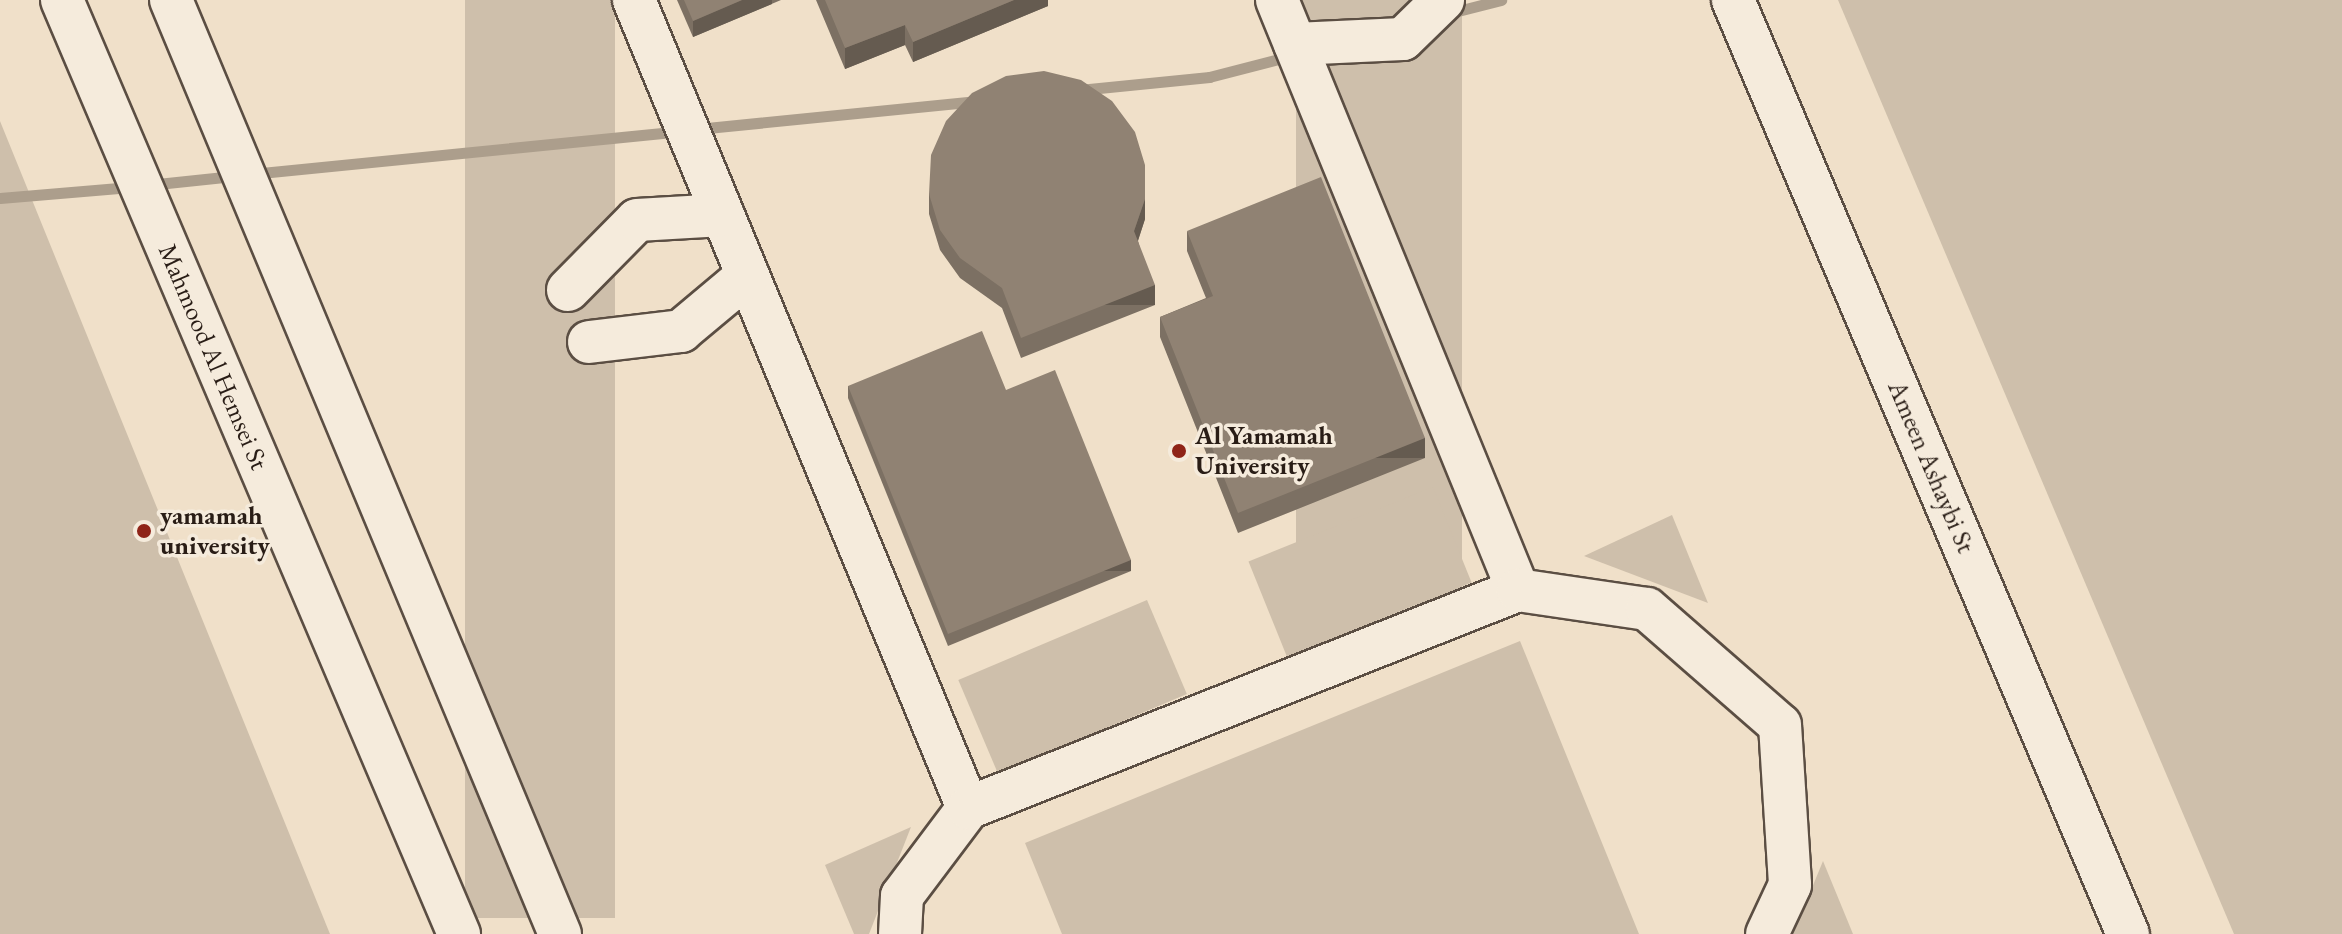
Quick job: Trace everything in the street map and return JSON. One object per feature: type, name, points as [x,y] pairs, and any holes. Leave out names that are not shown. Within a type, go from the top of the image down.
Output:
[{"type":"street","name":"Mahmood Al Hemsei St","points":[[62,0],[459,934]]},
{"type":"street","points":[[171,0],[560,934]]},
{"type":"street","points":[[634,0],[968,808]]},
{"type":"street","points":[[1285,13],[1403,39],[1443,0]]},
{"type":"street","name":"Ameen Ashaybi St","points":[[1733,0],[2128,934]]},
{"type":"street","points":[[1285,13],[1518,590]]},
{"type":"street","points":[[568,290],[637,220],[723,215]]},
{"type":"street","points":[[589,342],[681,331],[748,275]]},
{"type":"street","points":[[900,934],[902,896],[968,808],[1518,590],[1647,609],[1780,725],[1790,885],[1767,934]]},
{"type":"shaded area","points":[[465,0],[615,0],[615,918],[465,918]]},
{"type":"shaded area","points":[[1296,0],[1462,0],[1462,604],[1296,604]]},
{"type":"shaded area","points":[[1838,0],[2342,0],[2342,934],[2234,934]]},
{"type":"shaded area","points":[[0,121],[330,934],[0,934]]},
{"type":"shaded area","points":[[1433,487],[1472,582],[1287,657],[1248,562]]},
{"type":"shaded area","points":[[1672,515],[1708,603],[1584,556]]},
{"type":"shaded area","points":[[1147,600],[1187,694],[998,774],[958,680]]},
{"type":"shaded area","points":[[1520,641],[1639,934],[1062,934],[1025,843]]},
{"type":"shaded area","points":[[911,827],[869,934],[854,934],[825,865]]},
{"type":"shaded area","points":[[1823,861],[1853,934],[1793,934]]},
{"type":"building","points":[[684,0],[742,0],[693,21]]},
{"type":"building","points":[[825,0],[1014,0],[913,42],[905,25],[845,48]]},
{"type":"building","points":[[1044,71],[1081,80],[1112,101],[1135,132],[1145,165],[1145,199],[1134,231],[1155,285],[1021,338],[1002,288],[960,258],[940,230],[929,194],[931,155],[946,121],[972,93],[1006,76]]},
{"type":"building","points":[[1321,177],[1425,438],[1238,513],[1160,317],[1213,296],[1187,231]]},
{"type":"building","points":[[982,331],[1006,390],[1055,370],[1131,560],[948,634],[848,386]]},
{"type":"waterway","points":[[1446,14],[1501,0]]},
{"type":"waterway","points":[[1079,90],[1209,77],[1290,56]]},
{"type":"waterway","points":[[697,129],[978,101]]},
{"type":"waterway","points":[[251,174],[680,131]]},
{"type":"waterway","points":[[148,185],[234,176]]},
{"type":"waterway","points":[[0,198],[131,187]]},
{"type":"place","name":"Al Yamamah University","points":[[1179,451]]},
{"type":"place","name":"yamamah university","points":[[144,531]]}]
